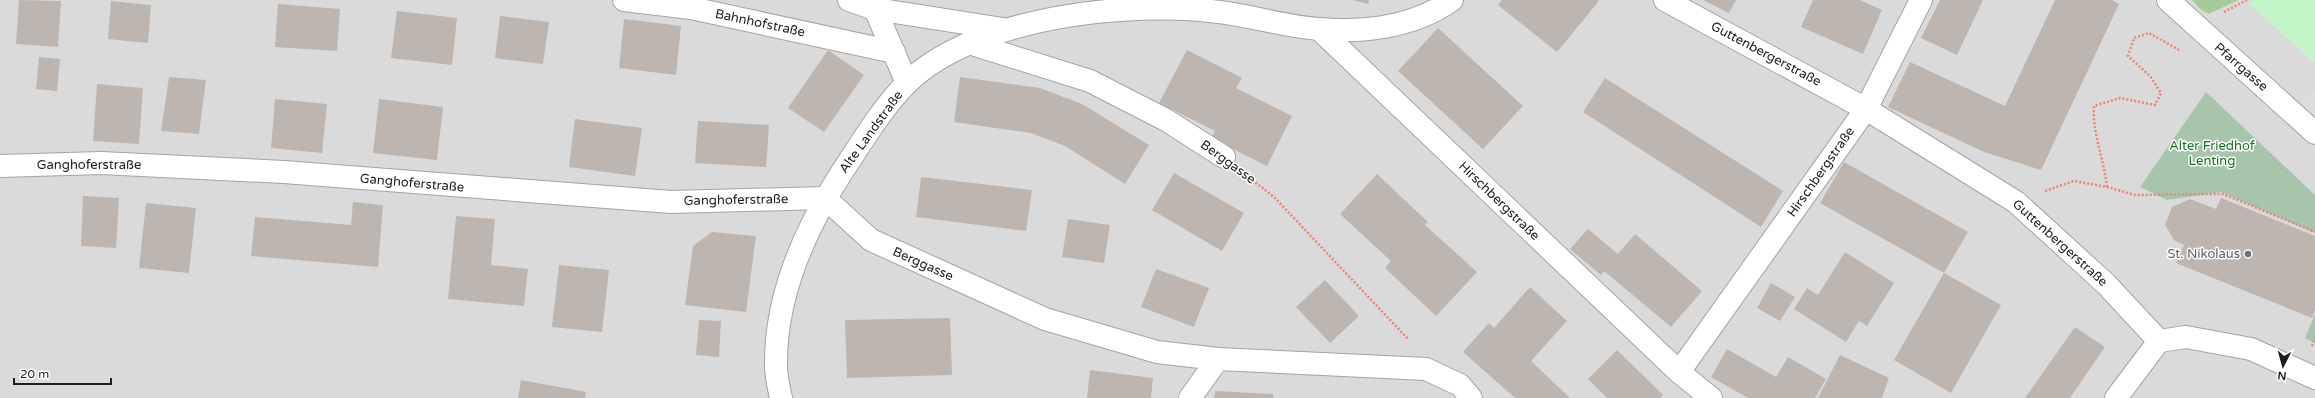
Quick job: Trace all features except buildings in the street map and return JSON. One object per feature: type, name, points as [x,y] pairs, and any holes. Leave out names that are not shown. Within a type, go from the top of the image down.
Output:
[{"type":"street","name":"Bahnhofstraße","points":[[624,0],[691,8],[894,52]]},
{"type":"street","points":[[849,0],[875,9],[1006,30]]},
{"type":"street","points":[[1254,0],[1263,20]]},
{"type":"street","name":"Alte Landstraße","points":[[781,398],[776,368],[779,318],[794,265],[825,198],[869,131],[907,83],[936,59],[968,43],[1006,30],[1057,18],[1119,11],[1183,9],[1219,12],[1319,29],[1373,30],[1412,20],[1452,0]]},
{"type":"street","name":"Guttenbergerstraße","points":[[1665,0],[1866,109],[2016,202],[2106,284],[2159,341]]},
{"type":"street","points":[[1866,109],[1921,0]]},
{"type":"street","name":"Pfarrgasse","points":[[2168,0],[2315,133]]},
{"type":"street","points":[[875,9],[907,83]]},
{"type":"street","name":"Hirschbergstraße","points":[[1319,29],[1679,372],[1711,398]]},
{"type":"street","name":"Berggasse","points":[[968,43],[1090,81],[1166,120],[1224,157]]},
{"type":"street","name":"Hirschbergstraße","points":[[1679,372],[1866,109]]},
{"type":"street","name":"Ganghoferstraße","points":[[0,166],[101,163],[284,172],[671,202],[825,198]]},
{"type":"street","name":"Berggasse","points":[[825,198],[871,240],[1045,319],[1157,352],[1218,359],[1426,369],[1460,385],[1470,398]]},
{"type":"street","points":[[2116,398],[2159,341],[2186,337],[2251,350],[2315,378]]},
{"type":"street","points":[[1190,398],[1218,359]]},
{"type":"path","points":[[2107,187],[2104,163],[2093,124],[2094,106],[2120,98],[2155,105],[2161,93],[2150,76],[2128,56],[2134,38],[2149,33],[2194,58],[2211,40]]},
{"type":"path","name":"Berggasse","points":[[1224,157],[1274,197],[1408,339],[1426,369]]},
{"type":"path","points":[[2016,202],[2074,181],[2107,187],[2135,195],[2223,194],[2315,232]]},
{"type":"shaded area","points":[[0,0],[2192,0],[2200,9],[2210,14],[2239,0],[2253,0],[2249,3],[2315,63],[2315,398],[0,398]]},
{"type":"shaded area","points":[[2315,90],[2315,132],[2294,112]]},
{"type":"green space","points":[[2192,0],[2239,0],[2209,14],[2200,9]]},
{"type":"green space","points":[[2253,0],[2315,0],[2315,63],[2248,3]]},
{"type":"green space","name":"Alter Friedhof Lenting","points":[[2206,92],[2315,195],[2315,233],[2221,192],[2167,200],[2140,187]]},
{"type":"green space","points":[[2315,314],[2315,343],[2305,338]]},
{"type":"place","name":"St. Nikolaus","points":[[2248,254]]}]
